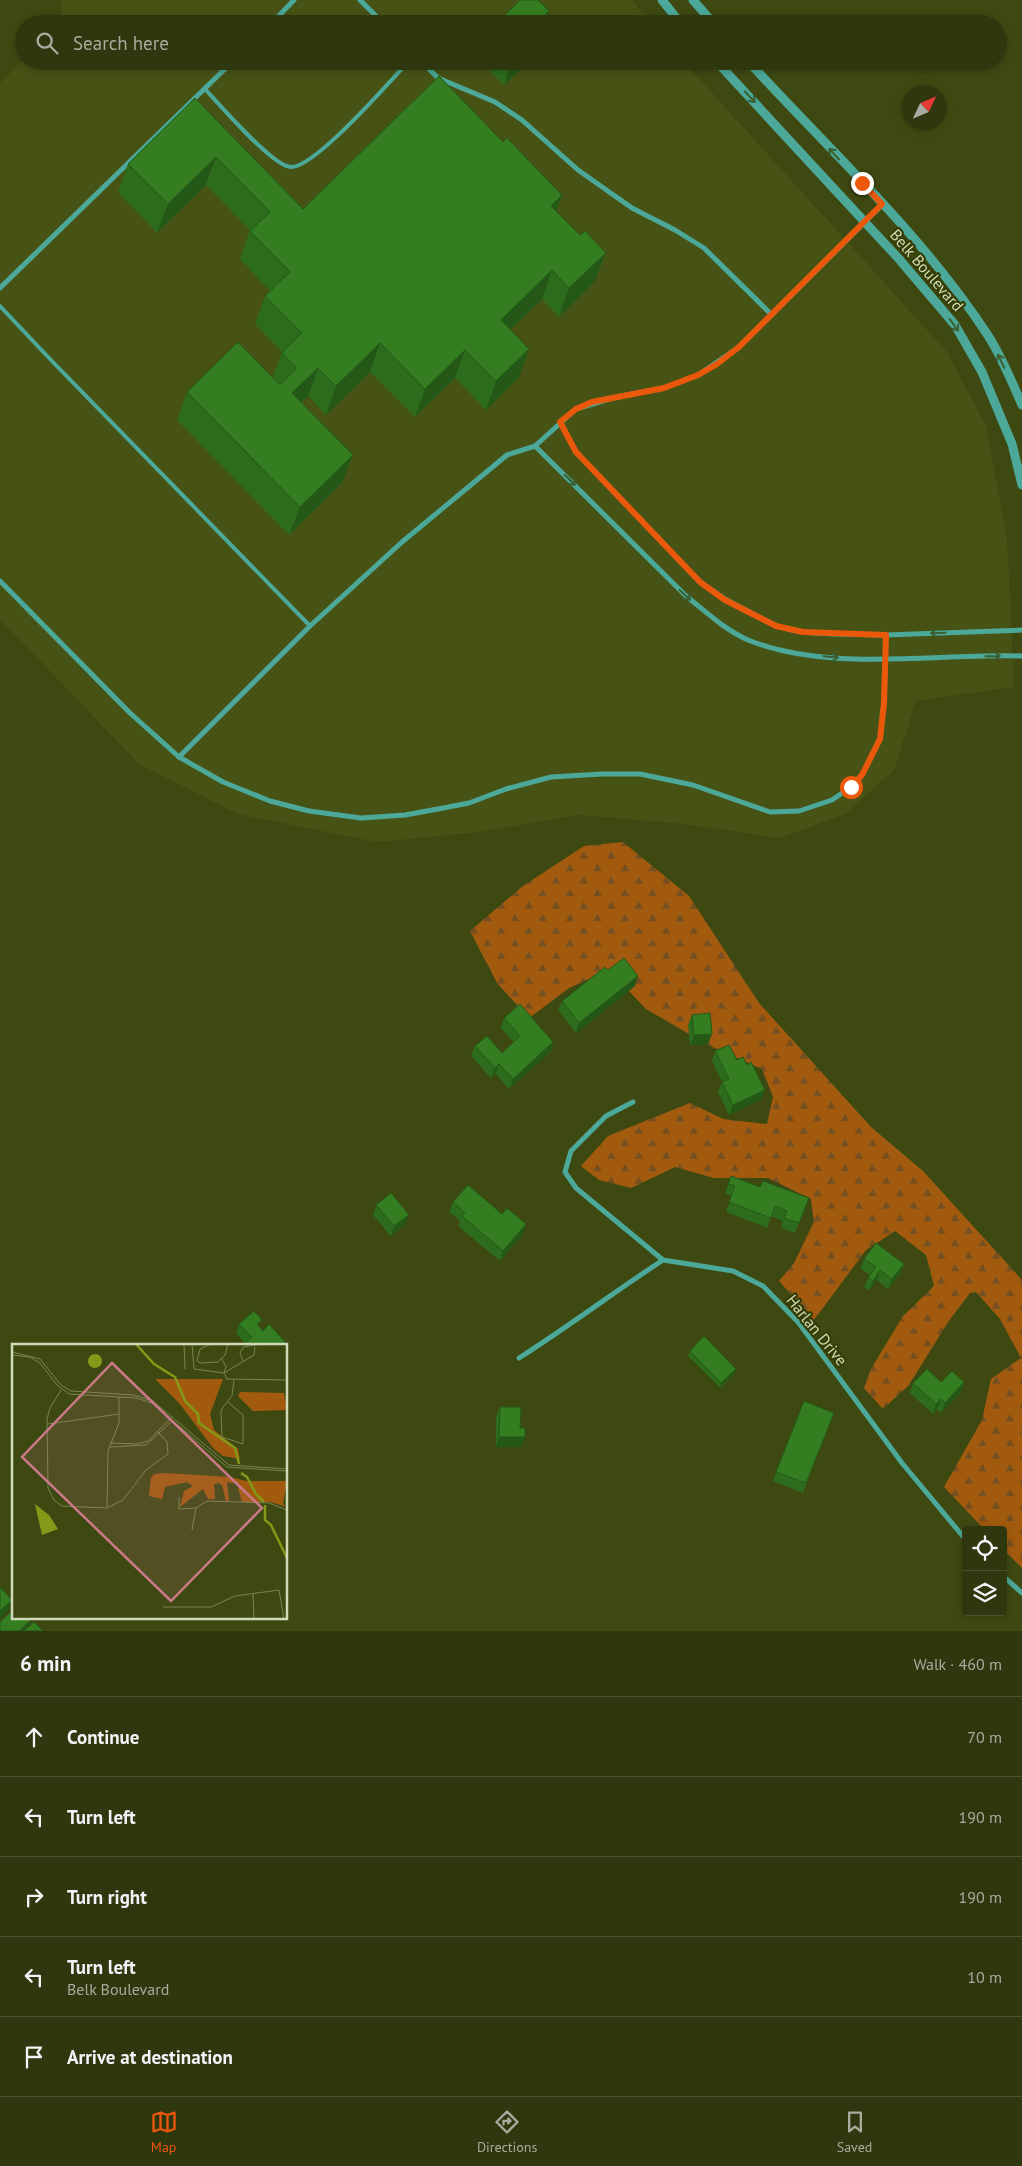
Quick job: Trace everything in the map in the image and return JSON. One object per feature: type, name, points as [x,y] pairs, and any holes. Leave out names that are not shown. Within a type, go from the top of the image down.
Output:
[{"type":"street","points":[[280,15],[294,0]]},
{"type":"street","points":[[360,0],[375,15]]},
{"type":"street","points":[[662,0],[674,15]]},
{"type":"street","points":[[693,0],[706,15]]},
{"type":"street","points":[[0,288],[224,70]]},
{"type":"street","points":[[430,70],[438,78],[495,102],[522,120],[586,176],[632,208],[675,230],[704,248],[772,315]]},
{"type":"street","name":"Belk Boulevard","points":[[724,70],[865,222],[955,325],[982,372],[1005,426],[1012,444],[1022,486]]},
{"type":"street","name":"Belk Boulevard","points":[[756,70],[903,226],[959,294],[988,336],[1022,406]]},
{"type":"street","points":[[179,757],[310,626],[402,542],[507,455],[535,446],[576,409],[592,402],[664,388],[698,375],[739,347],[865,222]]},
{"type":"street","points":[[560,422],[576,452],[700,582],[725,600],[776,626],[810,632],[886,635],[1022,630]]},
{"type":"street","points":[[535,446],[686,596],[713,618],[748,639],[786,651],[833,657],[1022,656]]},
{"type":"street","points":[[0,581],[130,712],[179,757],[223,782],[270,801],[309,812],[361,818],[405,815],[438,810],[551,777],[602,774],[640,774],[693,786],[770,812],[799,811],[832,800],[851,787],[862,775],[880,739],[884,703],[886,635]]},
{"type":"street","points":[[518,1358],[573,1324],[619,1288],[663,1260],[576,1188],[565,1172],[571,1151],[606,1116],[633,1102]]},
{"type":"street","name":"Harlan Drive","points":[[663,1260],[733,1272],[763,1286],[798,1322],[902,1463],[962,1535]]},
{"type":"street","points":[[1007,1580],[1022,1593]]},
{"type":"lane","points":[[205,89],[278,163],[291,167],[305,164],[324,150],[400,70]]},
{"type":"lane","points":[[865,222],[882,204]]},
{"type":"lane","points":[[0,306],[310,626]]},
{"type":"shaded area","points":[[62,0],[632,0],[643,15],[61,15]]},
{"type":"shaded area","points":[[15,68],[15,70],[691,70],[947,352],[986,426],[1007,539],[1014,687],[916,701],[894,770],[845,814],[780,838],[684,824],[580,815],[480,832],[377,842],[238,814],[139,764],[0,619],[0,83]]},
{"type":"green space","points":[[623,842],[689,896],[759,1003],[871,1127],[923,1171],[1022,1280],[1022,1568],[1007,1553],[1007,1526],[981,1526],[944,1487],[982,1420],[991,1379],[1021,1358],[1000,1319],[976,1292],[970,1293],[948,1322],[909,1385],[883,1409],[864,1388],[871,1369],[903,1316],[934,1286],[926,1255],[895,1231],[866,1250],[814,1320],[779,1281],[794,1263],[814,1222],[811,1199],[768,1178],[714,1178],[675,1167],[631,1188],[599,1180],[581,1166],[608,1136],[690,1103],[723,1119],[767,1124],[773,1097],[762,1069],[710,1046],[646,1009],[609,970],[569,988],[529,1018],[497,983],[470,931],[523,886],[584,846]]},
{"type":"building","points":[[520,0],[538,0],[549,11],[545,15],[505,15]]},
{"type":"building","points":[[439,76],[503,142],[507,138],[562,195],[551,206],[580,235],[585,231],[606,253],[569,288],[552,270],[501,320],[529,349],[496,381],[465,350],[425,389],[380,343],[336,386],[318,368],[292,393],[353,455],[300,507],[187,392],[238,342],[280,385],[297,368],[282,353],[302,333],[265,296],[290,272],[250,231],[270,212],[216,157],[168,204],[128,164],[195,98],[303,209]]},
{"type":"building","points":[[624,958],[638,976],[579,1023],[562,1001],[605,967],[608,970]]},
{"type":"building","points":[[520,1004],[553,1042],[513,1079],[499,1064],[495,1068],[475,1046],[487,1036],[502,1053],[520,1036],[504,1018]]},
{"type":"building","points":[[710,1013],[712,1034],[694,1035],[692,1015]]},
{"type":"building","points":[[729,1045],[737,1060],[743,1057],[747,1065],[751,1062],[765,1090],[733,1105],[722,1082],[729,1079],[715,1051]]},
{"type":"building","points":[[731,1176],[760,1187],[763,1181],[809,1198],[799,1223],[784,1218],[787,1211],[775,1206],[771,1218],[729,1202],[735,1186],[728,1184]]},
{"type":"building","points":[[468,1185],[502,1214],[507,1208],[526,1224],[503,1251],[462,1216],[465,1213],[453,1202]]},
{"type":"building","points":[[391,1193],[409,1215],[394,1226],[376,1205]]},
{"type":"building","points":[[876,1243],[904,1264],[892,1279],[880,1270],[873,1281],[868,1277],[876,1267],[864,1259]]},
{"type":"building","points":[[254,1311],[262,1320],[257,1324],[263,1331],[269,1324],[287,1344],[247,1344],[246,1342],[252,1337],[239,1324]]},
{"type":"building","points":[[704,1336],[736,1369],[721,1383],[690,1351]]},
{"type":"building","points":[[927,1369],[941,1382],[952,1371],[964,1382],[945,1403],[941,1399],[936,1404],[913,1383]]},
{"type":"building","points":[[804,1401],[834,1413],[806,1483],[776,1472]]},
{"type":"building","points":[[500,1407],[521,1407],[520,1428],[525,1428],[525,1437],[499,1437]]},
{"type":"building","points":[[0,1587],[12,1600],[0,1611]]},
{"type":"building","points":[[12,1611],[12,1618],[32,1619],[19,1631],[0,1631],[0,1622]]},
{"type":"building","points":[[34,1622],[43,1631],[24,1631]]},
{"type":"route","points":[[851,787],[862,775],[880,739],[884,703],[886,635],[803,632],[776,626],[725,600],[700,582],[576,452],[560,422],[576,409],[592,402],[664,388],[698,375],[717,364],[739,347],[882,204],[862,183]]}]
